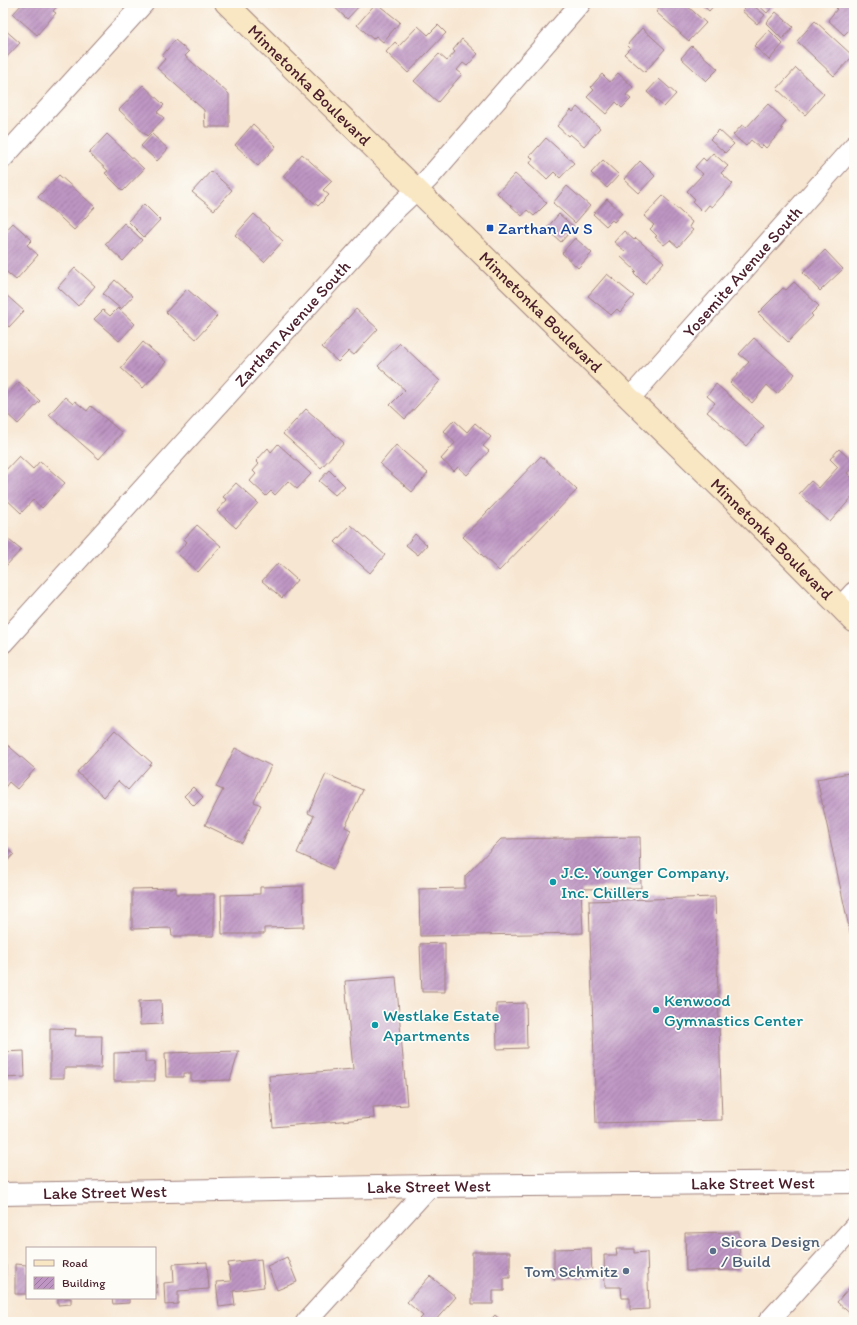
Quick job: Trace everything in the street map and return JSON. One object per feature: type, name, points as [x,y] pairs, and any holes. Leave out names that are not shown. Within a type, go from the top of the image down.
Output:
[{"type":"main road","name":"Minnetonka Boulevard","points":[[226,3],[630,398],[850,606]]},
{"type":"street","points":[[3,158],[144,3]]},
{"type":"street","name":"Zarthan Avenue South","points":[[3,643],[395,210],[417,190],[581,3]]},
{"type":"street","name":"Yosemite Avenue South","points":[[630,398],[854,146]]},
{"type":"street","name":"Lake Street West","points":[[3,1194],[430,1186],[854,1182]]},
{"type":"street","points":[[306,1322],[430,1186]]},
{"type":"street","points":[[768,1322],[854,1227]]},
{"type":"building","points":[[23,3],[60,3],[53,11],[56,13],[37,35],[13,14]]},
{"type":"building","points":[[330,3],[362,3],[347,19]]},
{"type":"building","points":[[376,3],[400,22],[383,42],[376,36],[373,39],[357,25]]},
{"type":"building","points":[[664,3],[684,3],[706,23],[689,41],[656,12]]},
{"type":"building","points":[[700,3],[716,3],[709,11]]},
{"type":"building","points":[[750,3],[765,15],[757,24],[742,11]]},
{"type":"building","points":[[756,3],[776,3],[767,13]]},
{"type":"building","points":[[841,3],[854,3],[854,27],[853,26],[844,35],[828,20]]},
{"type":"building","points":[[776,12],[793,27],[782,39],[766,23]]},
{"type":"building","points":[[815,21],[853,56],[834,76],[797,41]]},
{"type":"building","points":[[438,25],[446,33],[408,73],[386,52],[395,42],[399,46],[418,26],[428,35]]},
{"type":"building","points":[[3,28],[20,43],[3,61]]},
{"type":"building","points":[[642,28],[665,49],[645,72],[624,54],[630,48],[627,45]]},
{"type":"building","points":[[769,30],[783,44],[769,60],[754,46]]},
{"type":"building","points":[[462,39],[478,54],[467,66],[463,63],[457,70],[462,74],[438,102],[414,81],[439,54],[447,61],[455,52],[453,50]]},
{"type":"building","points":[[175,40],[189,52],[185,56],[229,94],[229,127],[205,127],[204,110],[157,68],[165,59],[162,56]]},
{"type":"building","points":[[692,46],[718,69],[706,81],[681,58]]},
{"type":"building","points":[[796,68],[824,94],[805,115],[777,89]]},
{"type":"building","points":[[618,73],[633,87],[626,95],[631,99],[622,108],[616,102],[606,114],[587,97],[594,90],[591,87],[602,74],[610,82]]},
{"type":"building","points":[[659,79],[676,94],[664,107],[647,92]]},
{"type":"building","points":[[143,85],[164,105],[157,112],[164,118],[147,136],[119,110]]},
{"type":"building","points":[[768,104],[786,121],[781,128],[783,129],[766,148],[763,145],[760,148],[751,140],[746,146],[733,135],[742,125],[746,128]]},
{"type":"building","points":[[577,107],[600,128],[584,146],[570,134],[568,136],[557,126],[571,110],[573,112]]},
{"type":"building","points":[[253,124],[276,146],[258,166],[235,145]]},
{"type":"building","points":[[719,130],[734,144],[725,153],[710,139]]},
{"type":"building","points":[[107,134],[144,169],[123,191],[105,173],[108,171],[89,153]]},
{"type":"building","points":[[152,134],[168,149],[157,161],[141,146]]},
{"type":"building","points":[[546,138],[574,163],[560,178],[554,172],[547,179],[530,163],[533,159],[530,156]]},
{"type":"building","points":[[713,153],[728,166],[721,173],[733,184],[712,207],[709,205],[703,212],[693,202],[695,199],[687,191],[703,174],[695,167],[703,158],[706,161]]},
{"type":"building","points":[[302,154],[332,181],[323,190],[329,195],[318,206],[283,176]]},
{"type":"building","points":[[603,160],[619,175],[607,188],[591,173]]},
{"type":"building","points":[[640,161],[655,176],[639,193],[624,179]]},
{"type":"building","points":[[211,171],[232,190],[214,210],[192,192]]},
{"type":"building","points":[[515,174],[547,203],[534,216],[527,210],[522,216],[497,193]]},
{"type":"building","points":[[59,175],[95,207],[74,230],[38,197]]},
{"type":"building","points":[[567,186],[590,206],[575,223],[553,203]]},
{"type":"building","points":[[663,196],[692,222],[689,227],[693,230],[678,247],[670,240],[664,245],[655,237],[657,236],[650,229],[654,225],[644,216]]},
{"type":"building","points":[[607,199],[622,213],[614,222],[612,220],[606,226],[593,214]]},
{"type":"building","points":[[144,204],[160,220],[144,237],[128,221]]},
{"type":"building","points":[[254,214],[283,241],[264,262],[235,235]]},
{"type":"building","points":[[559,214],[574,227],[561,242],[546,229]]},
{"type":"building","points":[[13,223],[32,240],[27,245],[38,255],[16,280],[3,269],[3,234]]},
{"type":"building","points":[[124,223],[142,240],[123,261],[105,244]]},
{"type":"building","points":[[624,231],[634,240],[636,238],[664,262],[645,284],[634,273],[636,271],[620,256],[625,251],[614,242]]},
{"type":"building","points":[[575,238],[592,253],[578,268],[562,253]]},
{"type":"building","points":[[825,250],[843,269],[820,291],[803,273]]},
{"type":"building","points":[[75,268],[95,286],[78,306],[58,287]]},
{"type":"building","points":[[607,274],[634,296],[620,312],[617,309],[611,315],[588,296]]},
{"type":"building","points":[[115,280],[133,296],[121,309],[103,294]]},
{"type":"building","points":[[794,282],[819,306],[811,314],[813,316],[788,342],[758,313],[783,288],[786,290]]},
{"type":"building","points":[[187,289],[217,316],[196,339],[166,312]]},
{"type":"building","points":[[5,294],[24,311],[9,327],[3,321],[3,296]]},
{"type":"building","points":[[118,308],[135,324],[119,341],[94,319],[103,310],[110,316]]},
{"type":"building","points":[[356,309],[378,329],[354,355],[349,351],[338,362],[322,347]]},
{"type":"building","points":[[754,338],[795,374],[777,394],[767,385],[752,403],[730,383],[749,362],[739,354]]},
{"type":"building","points":[[143,342],[166,362],[143,388],[121,368]]},
{"type":"building","points":[[400,343],[440,381],[405,419],[390,405],[405,390],[378,366]]},
{"type":"building","points":[[19,382],[40,401],[18,424],[3,410],[3,399]]},
{"type":"building","points":[[716,384],[764,426],[746,446],[707,412],[715,403],[707,396]]},
{"type":"building","points":[[65,397],[73,404],[75,401],[87,411],[91,406],[122,433],[99,459],[49,415]]},
{"type":"building","points":[[306,409],[344,443],[321,468],[283,434]]},
{"type":"building","points":[[454,420],[467,432],[475,423],[491,437],[483,446],[489,451],[467,475],[458,467],[454,471],[441,459],[455,443],[444,431]]},
{"type":"building","points":[[278,444],[311,474],[297,489],[288,481],[275,495],[271,491],[266,496],[250,481],[256,474],[253,471],[259,464],[256,461],[268,448],[271,452]]},
{"type":"building","points":[[396,445],[428,473],[412,492],[380,464]]},
{"type":"building","points":[[839,449],[854,463],[847,473],[854,480],[854,495],[830,522],[799,494],[811,481],[819,488],[838,467],[830,459]]},
{"type":"building","points":[[19,456],[33,469],[40,461],[65,483],[42,508],[33,500],[21,513],[3,496],[3,473]]},
{"type":"building","points":[[541,456],[577,490],[499,571],[463,537]]},
{"type":"building","points":[[329,470],[345,486],[335,495],[319,481]]},
{"type":"building","points":[[236,483],[258,503],[236,528],[217,511],[227,500],[223,497]]},
{"type":"building","points":[[197,525],[221,546],[198,572],[177,553],[187,542],[184,539]]},
{"type":"building","points":[[351,525],[385,555],[370,573],[335,542]]},
{"type":"building","points":[[415,534],[427,545],[418,555],[406,545]]},
{"type":"building","points":[[3,535],[21,550],[4,568],[3,567]]},
{"type":"building","points":[[278,563],[297,580],[282,598],[262,581]]},
{"type":"building","points":[[115,730],[152,763],[128,790],[118,781],[104,797],[77,772]]},
{"type":"building","points":[[3,741],[35,769],[17,789],[9,782],[3,790]]},
{"type":"building","points":[[235,748],[271,766],[254,802],[261,805],[242,843],[205,825],[223,790],[216,787]]},
{"type":"building","points":[[854,772],[854,946],[853,946],[817,779]]},
{"type":"building","points":[[326,774],[363,790],[345,827],[351,830],[333,869],[297,853],[314,816],[308,813]]},
{"type":"building","points":[[193,787],[203,797],[194,806],[184,796]]},
{"type":"building","name":"J.C. Younger Company, Inc. Chillers","points":[[640,837],[641,888],[581,889],[583,933],[420,936],[419,889],[465,888],[465,876],[501,839]]},
{"type":"building","points":[[3,845],[14,854],[3,866]]},
{"type":"building","points":[[303,886],[304,927],[264,928],[264,934],[222,934],[221,895],[260,894],[260,887]]},
{"type":"building","points":[[176,888],[176,894],[214,894],[214,936],[172,936],[171,928],[132,929],[132,889]]},
{"type":"building","name":"Kenwood Gymnastics Center","points":[[715,897],[722,1120],[596,1123],[589,901]]},
{"type":"building","points":[[445,943],[445,992],[422,992],[420,944]]},
{"type":"building","name":"Westlake Estate Apartments","points":[[396,977],[407,1105],[373,1107],[374,1118],[273,1127],[269,1076],[353,1069],[345,981]]},
{"type":"building","points":[[161,1000],[162,1024],[140,1025],[139,1001]]},
{"type":"building","points":[[526,1003],[527,1048],[497,1049],[496,1004]]},
{"type":"building","points":[[50,1028],[76,1029],[75,1036],[102,1036],[101,1068],[64,1068],[64,1078],[50,1078]]},
{"type":"building","points":[[24,1051],[25,1077],[3,1078],[3,1052]]},
{"type":"building","points":[[239,1051],[230,1080],[191,1081],[191,1073],[184,1073],[184,1077],[166,1077],[165,1053]]},
{"type":"building","points":[[145,1052],[145,1062],[155,1062],[155,1081],[114,1081],[114,1053]]},
{"type":"building","name":"Sicora Design / Build","points":[[739,1232],[740,1270],[686,1271],[685,1233]]},
{"type":"building","points":[[591,1248],[592,1278],[554,1279],[554,1249]]},
{"type":"building","name":"Tom Schmitz","points":[[616,1249],[634,1249],[634,1253],[647,1252],[649,1309],[630,1310],[630,1298],[622,1298],[621,1287],[605,1287],[604,1255],[617,1255]]},
{"type":"building","points":[[472,1252],[510,1252],[510,1278],[504,1278],[504,1291],[493,1291],[493,1304],[472,1304]]},
{"type":"building","points":[[287,1257],[297,1282],[277,1290],[267,1266]]},
{"type":"building","points":[[261,1259],[264,1287],[233,1291],[235,1305],[219,1307],[216,1282],[231,1281],[228,1263]]},
{"type":"building","points":[[207,1262],[209,1289],[178,1291],[178,1304],[165,1305],[164,1283],[174,1282],[173,1264]]},
{"type":"building","points":[[3,1264],[6,1265],[4,1300],[3,1300]]},
{"type":"building","points":[[15,1264],[26,1265],[26,1294],[15,1294]]},
{"type":"building","points":[[430,1276],[456,1297],[434,1322],[417,1322],[423,1316],[407,1302]]},
{"type":"building","points":[[854,1282],[854,1317],[837,1302]]},
{"type":"building","points":[[58,1299],[71,1299],[71,1304],[58,1305]]},
{"type":"building","points":[[112,1299],[129,1299],[129,1303],[113,1304]]},
{"type":"building","points":[[495,1315],[503,1322],[488,1322]]},
{"type":"place","name":"Zarthan Av S","points":[[490,228]]},
{"type":"place","name":"J.C. Younger Company, Inc. Chillers","points":[[553,882]]},
{"type":"place","name":"Kenwood Gymnastics Center","points":[[656,1010]]},
{"type":"place","name":"Westlake Estate Apartments","points":[[375,1025]]},
{"type":"place","name":"Sicora Design / Build","points":[[713,1251]]},
{"type":"place","name":"Tom Schmitz","points":[[626,1271]]}]
